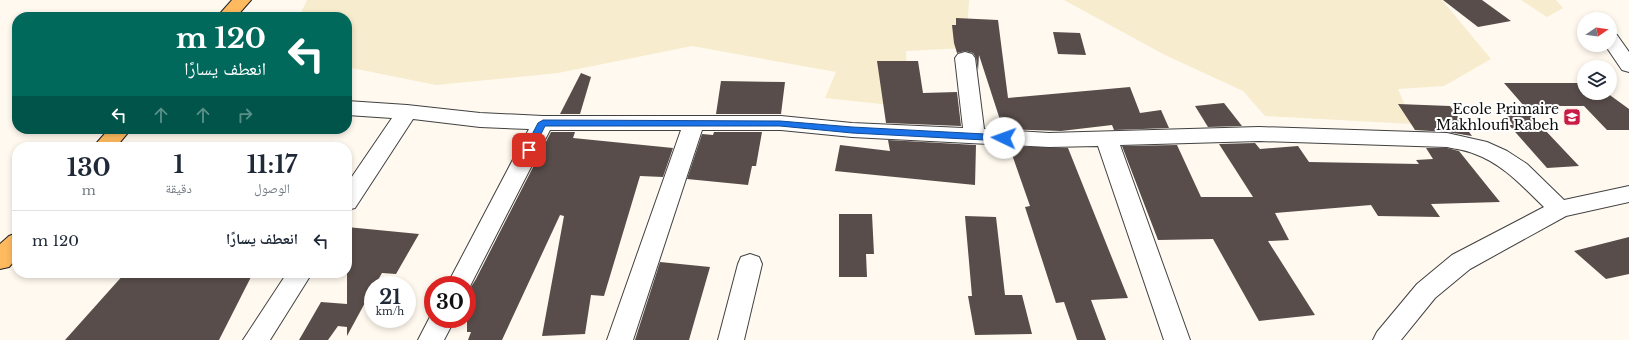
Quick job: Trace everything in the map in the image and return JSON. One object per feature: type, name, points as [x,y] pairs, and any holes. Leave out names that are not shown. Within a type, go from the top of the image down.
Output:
[{"type":"main road","points":[[231,12],[242,0]]},
{"type":"main road","points":[[109,142],[116,134]]},
{"type":"main road","points":[[0,260],[12,247]]},
{"type":"street","points":[[1617,49],[1629,66]]},
{"type":"street","points":[[965,58],[974,137]]},
{"type":"street","points":[[352,108],[407,112],[480,120],[543,123],[780,123],[852,130],[1048,140],[1107,140],[1259,134],[1447,140],[1479,147],[1499,156],[1519,170],[1560,209]]},
{"type":"street","points":[[352,194],[407,112]]},
{"type":"street","points":[[464,276],[543,123]]},
{"type":"street","points":[[620,340],[694,124]]},
{"type":"street","points":[[1107,140],[1177,340]]},
{"type":"street","points":[[1386,340],[1426,291],[1461,262],[1560,209],[1629,194]]},
{"type":"street","points":[[731,340],[750,264]]},
{"type":"street","points":[[256,340],[297,278]]},
{"type":"street","points":[[431,340],[437,328]]},
{"type":"shaded area","points":[[307,0],[969,0],[966,48],[906,51],[909,107],[825,98],[836,72],[692,46],[558,73],[436,85],[352,68],[352,12],[301,12]]},
{"type":"shaded area","points":[[1064,0],[1442,0],[1491,59],[1444,86],[1398,89],[1413,124],[1265,116],[1243,91],[1163,54]]},
{"type":"shaded area","points":[[1521,0],[1556,0],[1563,8],[1547,17]]},
{"type":"building","points":[[1443,0],[1482,0],[1511,21],[1478,27]]},
{"type":"building","points":[[956,18],[998,20],[1008,98],[1130,87],[1140,113],[1161,110],[1169,128],[1114,130],[1112,125],[1061,131],[1003,129],[979,55],[978,71],[976,58],[973,53],[965,51],[957,53],[952,25],[956,25]]},
{"type":"building","points":[[1053,32],[1080,33],[1086,55],[1058,54]]},
{"type":"building","points":[[877,61],[918,61],[923,93],[957,92],[961,126],[886,123]]},
{"type":"building","points":[[581,73],[591,77],[580,114],[560,114]]},
{"type":"building","points":[[721,81],[785,82],[781,114],[716,114]]},
{"type":"building","points":[[1504,83],[1577,83],[1577,100],[1617,100],[1629,109],[1629,130],[1607,130],[1584,106],[1524,106]]},
{"type":"building","points":[[1224,103],[1242,126],[1208,127],[1195,106]]},
{"type":"building","points":[[1398,104],[1450,106],[1472,136],[1447,132],[1415,130]]},
{"type":"building","points":[[1503,110],[1527,111],[1579,166],[1547,168],[1509,125],[1513,125]]},
{"type":"building","points":[[551,132],[575,132],[573,138],[673,148],[663,177],[640,176],[604,296],[591,295],[585,334],[542,336],[564,216],[560,215],[502,340],[468,340],[471,332],[467,332],[467,328],[476,328],[476,279]]},
{"type":"building","points":[[714,132],[762,132],[756,166],[752,166],[748,185],[687,179],[702,134],[713,135]]},
{"type":"building","points":[[888,140],[976,145],[975,185],[835,171],[840,145],[890,151]]},
{"type":"building","points":[[1255,143],[1260,149],[1298,146],[1309,162],[1419,164],[1416,160],[1433,159],[1426,148],[1447,148],[1459,151],[1500,202],[1431,204],[1440,217],[1378,216],[1371,205],[1275,213],[1289,240],[1268,241],[1315,315],[1259,321],[1213,239],[1158,240],[1122,146],[1177,145],[1201,197],[1253,197],[1219,144]]},
{"type":"building","points":[[1009,146],[1068,148],[1128,298],[1091,300],[1106,340],[1077,340],[1064,302],[1056,303],[1025,207],[1030,206]]},
{"type":"building","points":[[839,214],[872,214],[874,254],[866,254],[867,277],[839,277]]},
{"type":"building","points":[[965,216],[996,217],[1005,295],[1022,295],[1032,334],[975,335],[968,296],[972,296]]},
{"type":"building","points":[[352,227],[419,234],[396,274],[382,273],[380,276],[364,276],[364,305],[347,336],[347,327],[338,326],[328,340],[299,340],[321,302],[347,304],[347,278],[352,278]]},
{"type":"building","points":[[1629,237],[1629,274],[1606,279],[1574,251]]},
{"type":"building","points":[[660,262],[710,267],[689,340],[635,340]]},
{"type":"building","points":[[121,278],[250,278],[219,340],[65,340]]},
{"type":"place","name":"Ecole Primaire Makhloufi Rabeh","points":[[1572,117]]},
{"type":"route","points":[[529,150],[543,123],[780,123],[852,130],[1004,138]]}]
